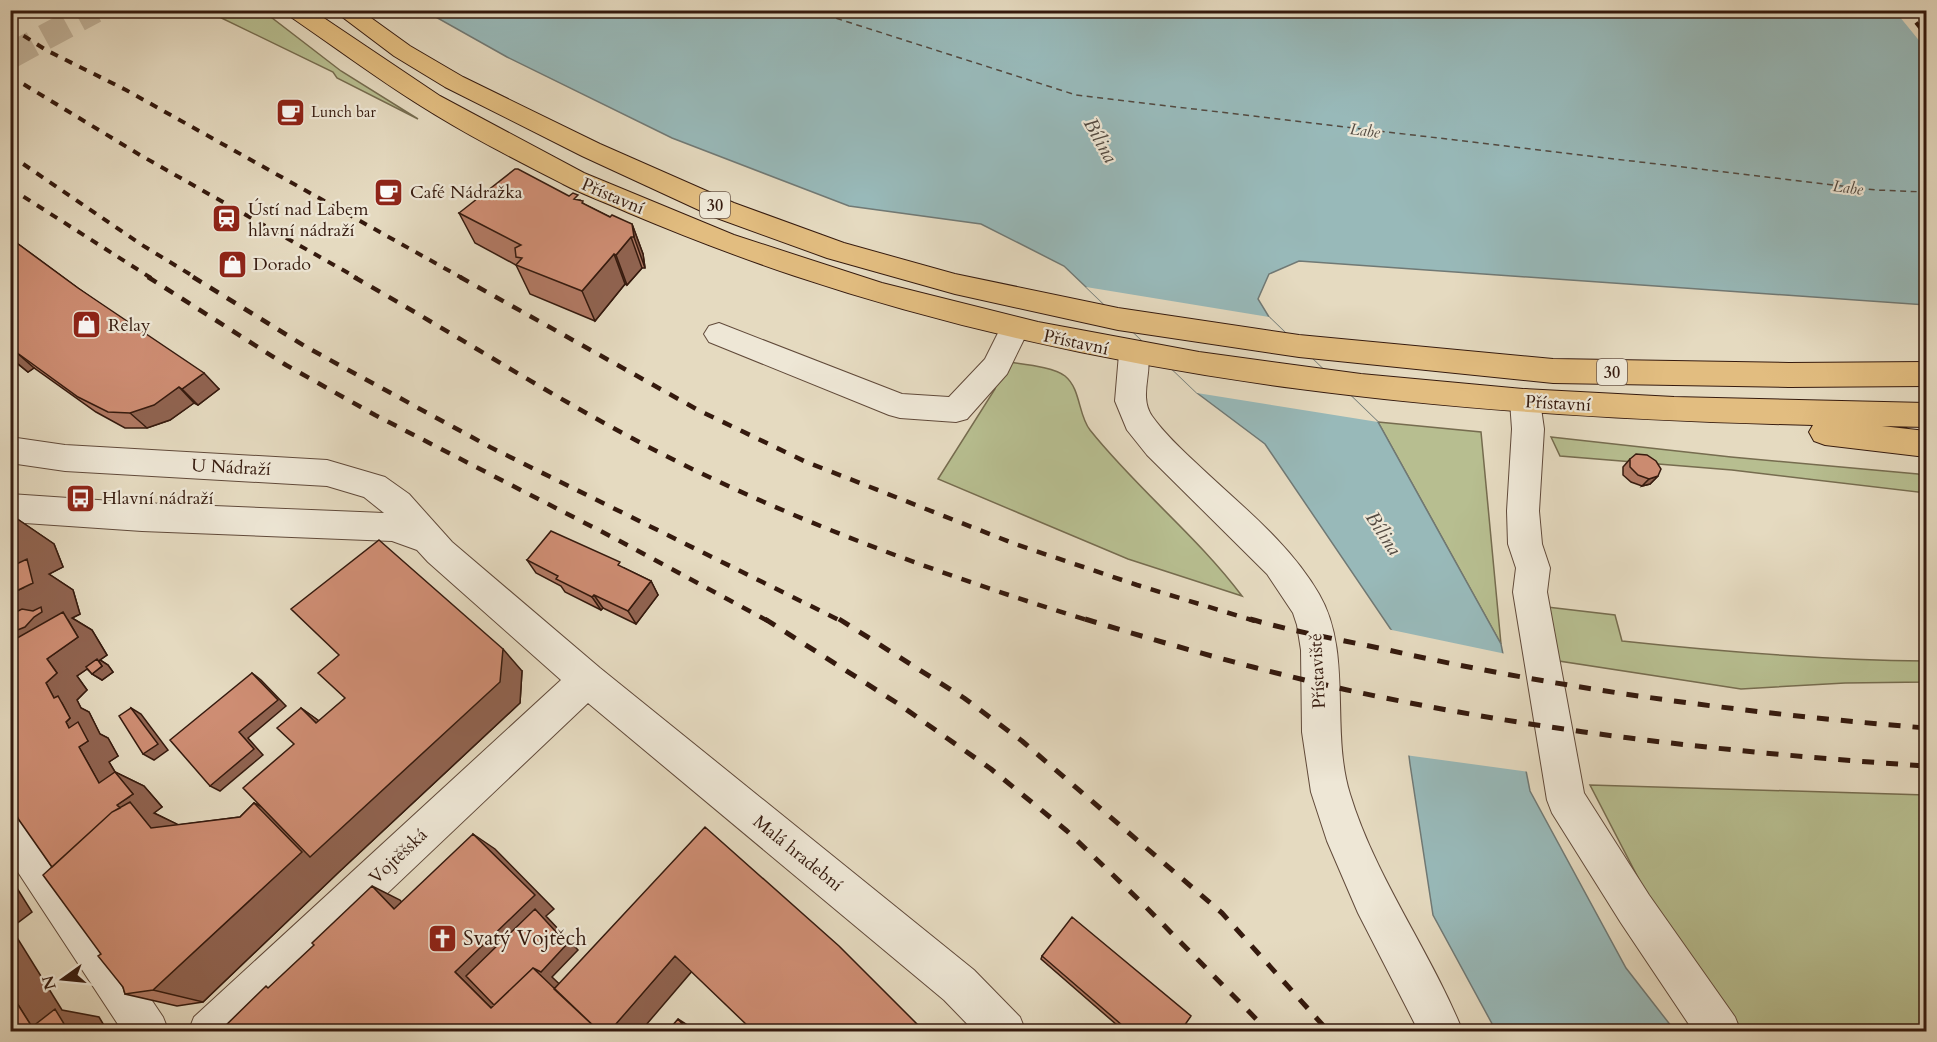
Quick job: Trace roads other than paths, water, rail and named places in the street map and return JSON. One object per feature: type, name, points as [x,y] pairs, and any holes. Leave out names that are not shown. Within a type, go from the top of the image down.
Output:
[{"type":"main road","name":"Přístavní","points":[[296,10],[335,40],[425,100],[565,175],[615,198],[810,273],[1014,329],[1147,356],[1339,385],[1614,406],[1926,415]]},
{"type":"main road","name":"Přístavní","points":[[344,10],[402,51],[454,82],[591,150],[724,210],[837,250],[955,284],[1118,319],[1299,346],[1553,371],[1789,375],[1926,374]]},
{"type":"main road","points":[[1614,406],[1743,424],[1926,444]]},
{"type":"street","points":[[719,334],[900,406],[956,410],[996,366],[1014,329]]},
{"type":"street","name":"Přístaviště","points":[[1147,356],[1130,401],[1138,421],[1158,446],[1279,564],[1307,604],[1315,625],[1319,650],[1321,732],[1330,792],[1347,841],[1372,899],[1442,1032]]},
{"type":"street","points":[[1525,401],[1528,429],[1523,511],[1525,544],[1533,568],[1530,592],[1566,800],[1635,909],[1720,1032]]},
{"type":"street","name":"U Nádraží","points":[[10,450],[65,458],[327,473],[374,486],[397,504],[428,539],[587,680]]},
{"type":"street","name":"U Nádraží","points":[[10,508],[142,518],[392,527],[428,539]]},
{"type":"street","name":"Vojtěšská","points":[[209,1032],[587,680]]},
{"type":"street","name":"Malá hradební","points":[[587,680],[959,985],[1005,1032]]},
{"type":"street","points":[[10,824],[148,1032]]},
{"type":"water","points":[[425,11],[1926,11],[1926,305],[1299,261],[1269,274],[1258,299],[1269,317],[1378,422],[1501,644],[1530,791],[1626,968],[1675,1031],[1496,1031],[1433,915],[1410,764],[1394,634],[1265,444],[1197,393],[1064,266],[981,224],[849,206],[672,138],[507,57]]},
{"type":"tunnel","points":[[10,56],[95,10]]},
{"type":"railway","points":[[1906,10],[1926,35]]},
{"type":"railway","points":[[10,27],[46,50],[126,90],[462,278]]},
{"type":"railway","points":[[10,76],[140,155],[357,278]]},
{"type":"railway","points":[[10,155],[142,245],[196,278]]},
{"type":"railway","points":[[10,188],[151,278]]},
{"type":"railway","points":[[148,277],[286,365],[375,415],[616,539],[768,621]]},
{"type":"railway","points":[[193,277],[308,348],[490,447],[841,621]]},
{"type":"railway","points":[[354,277],[594,418],[726,485],[880,549],[984,587],[1090,621]]},
{"type":"railway","points":[[460,277],[698,410],[804,461],[1015,544],[1255,621]]},
{"type":"railway","points":[[765,619],[897,703],[991,769],[1067,831],[1139,900],[1269,1032]]},
{"type":"railway","points":[[839,619],[964,698],[1022,741],[1222,913],[1329,1032]]},
{"type":"railway","points":[[1085,619],[1218,658],[1318,683],[1494,718],[1709,747],[1926,766]]},
{"type":"railway","points":[[1250,619],[1455,664],[1588,688],[1790,715],[1926,728]]},
{"type":"place","name":"Lunch bar","points":[[290,112]]},
{"type":"place","name":"Café Nádražka","points":[[389,192]]},
{"type":"place","name":"Ústí nad Labem hlavní nádraží","points":[[227,219]]},
{"type":"place","name":"Dorado","points":[[232,264]]},
{"type":"place","name":"Relay","points":[[87,325]]},
{"type":"place","name":"Hlavní nádraží","points":[[81,498]]},
{"type":"place","name":"Svatý Vojtěch","points":[[442,938]]},
{"type":"water label","name":"Labe","points":[[1365,130]]},
{"type":"water label","name":"Bílina","points":[[1101,140]]},
{"type":"water label","name":"Labe","points":[[1848,187]]},
{"type":"water label","name":"Bílina","points":[[1384,533]]}]
